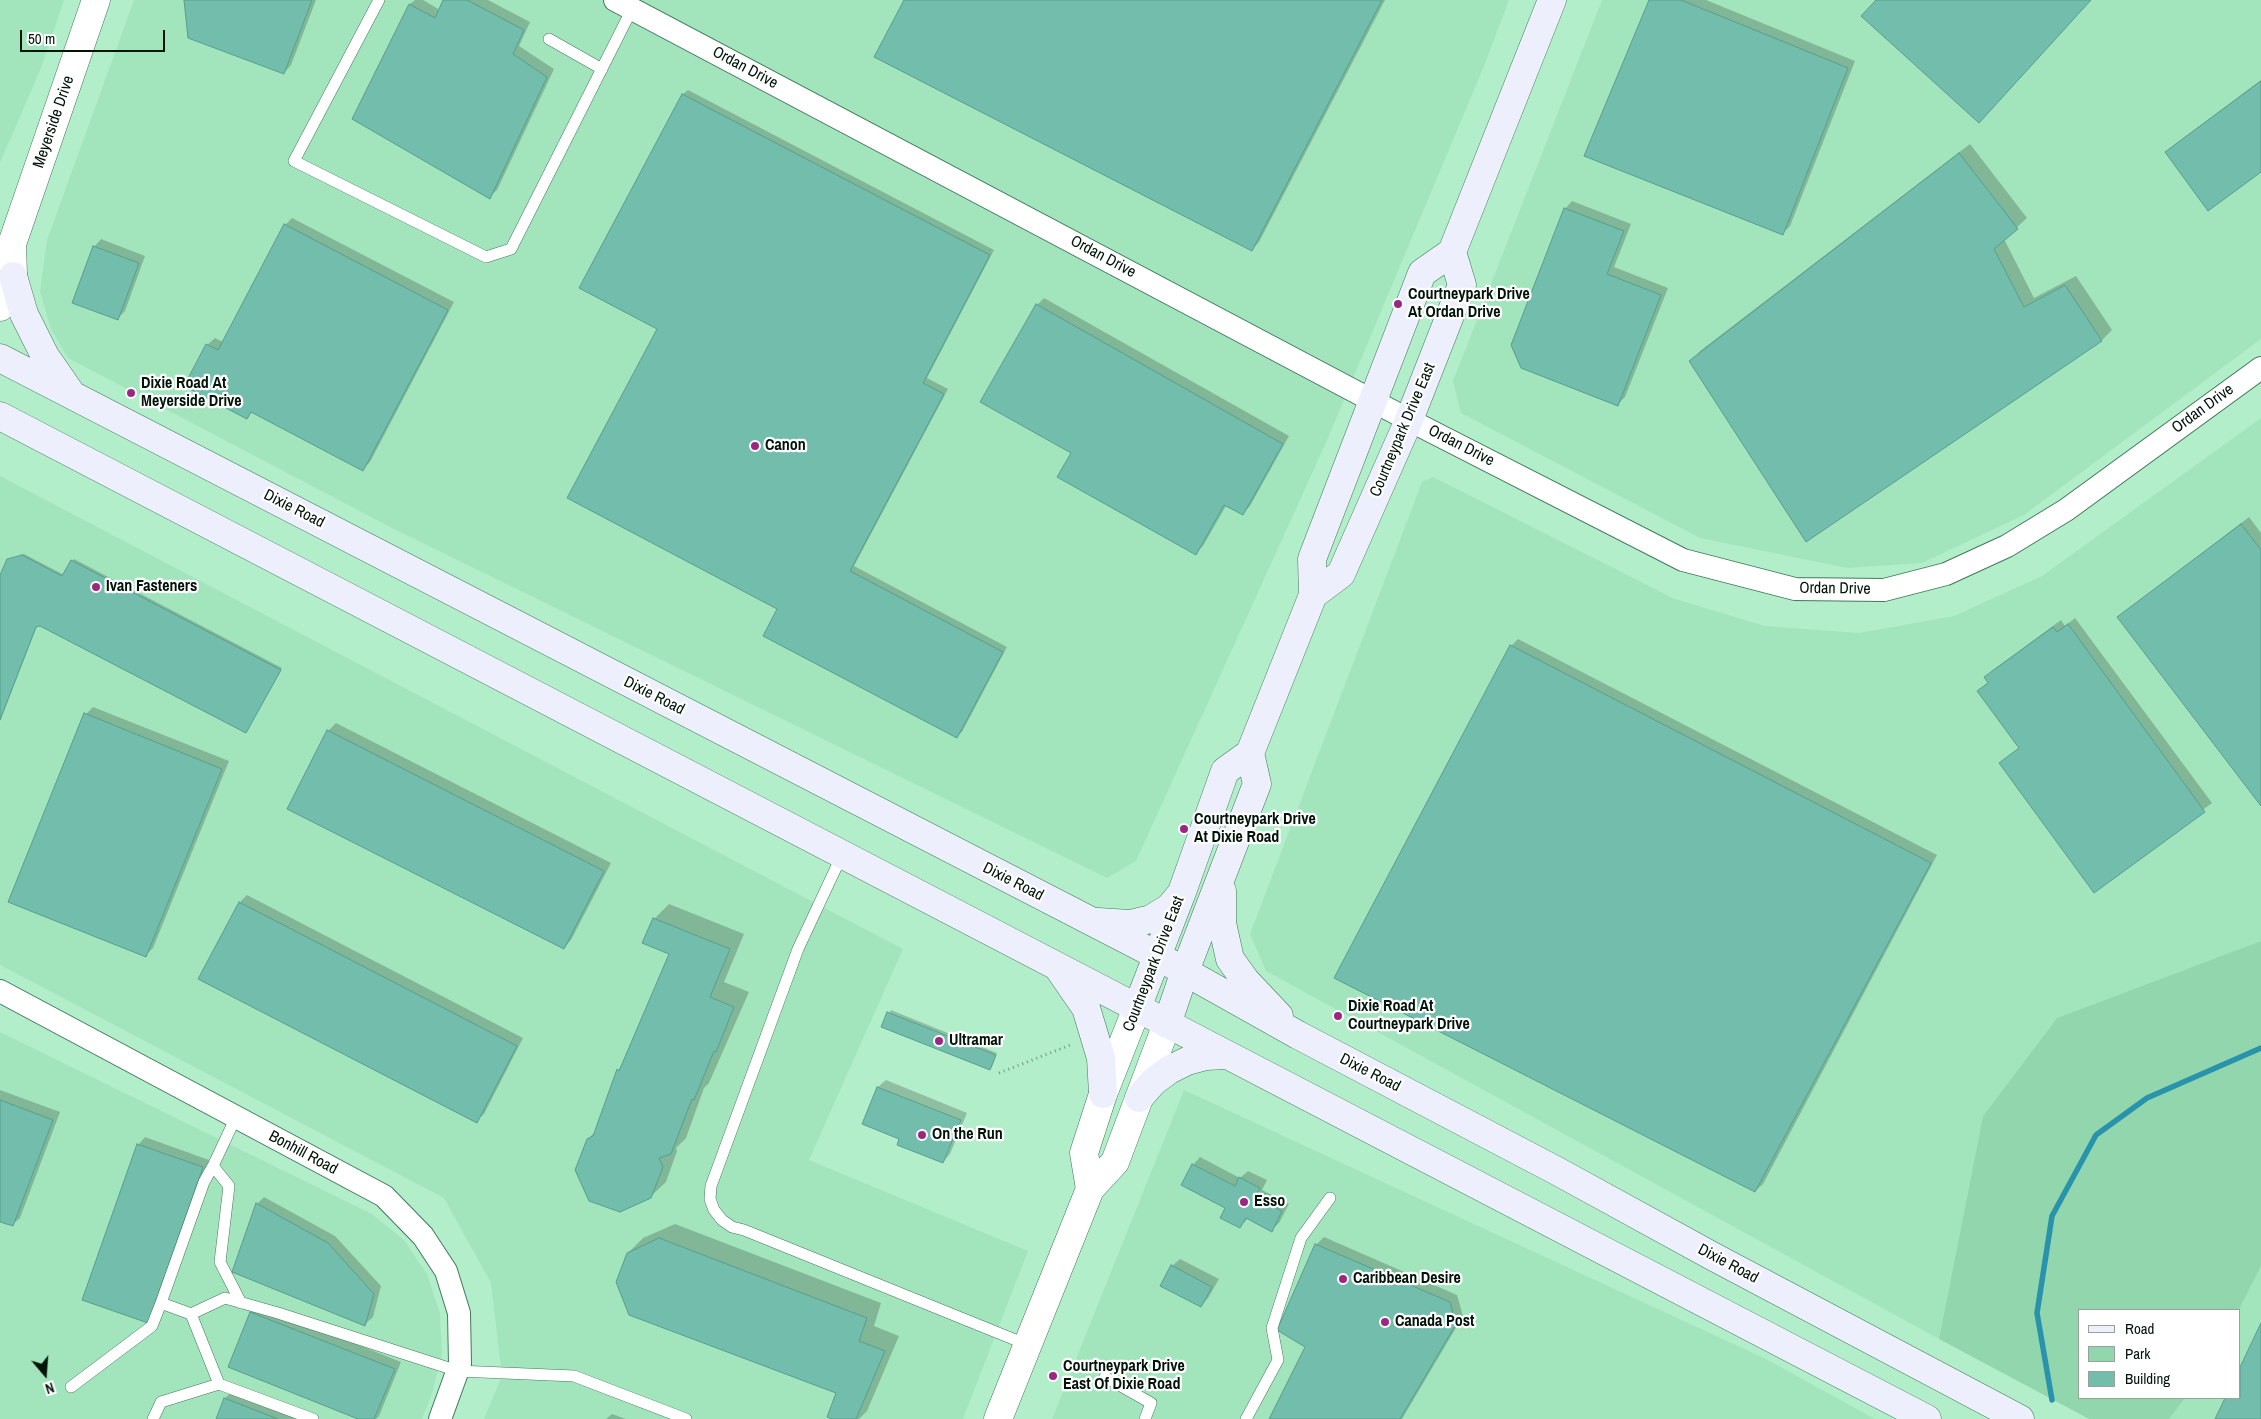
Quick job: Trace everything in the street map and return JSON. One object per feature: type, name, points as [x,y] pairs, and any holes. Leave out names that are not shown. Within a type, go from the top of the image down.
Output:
[{"type":"main road","points":[[1250,753],[1313,595],[1312,559],[1422,273],[1452,252],[1552,0]]},
{"type":"main road","name":"Courtneypark Drive East","points":[[1313,595],[1341,574],[1409,420],[1462,285],[1452,252]]},
{"type":"main road","points":[[9,259],[24,314],[45,356],[72,395]]},
{"type":"main road","name":"Dixie Road","points":[[0,358],[1158,956],[1298,1036],[1558,1171],[1714,1256],[1980,1410],[2020,1419]]},
{"type":"main road","points":[[0,416],[1927,1419]]},
{"type":"main road","name":"Courtneypark Drive East","points":[[1137,1008],[1182,892],[1225,771],[1250,753],[1257,784],[1185,971],[1167,1024]]},
{"type":"main road","points":[[1222,874],[1222,923],[1230,959],[1245,980],[1298,1036]]},
{"type":"main road","points":[[1088,921],[1130,924],[1151,919],[1169,908],[1182,892]]},
{"type":"main road","points":[[1058,968],[1086,1008],[1101,1058],[1103,1094]]},
{"type":"main road","points":[[1139,1098],[1153,1082],[1169,1070],[1187,1061],[1206,1056],[1226,1055]]},
{"type":"street","name":"Meyerside Drive","points":[[0,307],[9,259],[96,0]]},
{"type":"street","name":"Ordan Drive","points":[[624,5],[1409,420],[1683,560],[1795,589],[1884,590],[1946,574],[2007,546],[2066,510],[2261,368]]},
{"type":"street","name":"Bonhill Road","points":[[0,991],[384,1196],[423,1236],[446,1271],[459,1313],[460,1364],[440,1419]]},
{"type":"street","name":"Courtneypark Drive East","points":[[1090,1188],[1084,1153],[1103,1094],[1137,1008]]},
{"type":"street","name":"Courtneypark Drive East","points":[[998,1419],[1090,1188],[1115,1162],[1167,1024]]},
{"type":"lane","points":[[379,0],[294,161],[486,257],[511,249],[602,69],[624,5]]},
{"type":"lane","points":[[549,39],[602,69]]},
{"type":"lane","points":[[842,855],[798,949],[711,1186],[710,1198],[714,1210],[722,1220],[732,1227],[749,1232],[1028,1345]]},
{"type":"lane","points":[[71,1387],[152,1326],[204,1182],[236,1117]]},
{"type":"lane","points":[[213,1166],[229,1186],[220,1262],[241,1303]]},
{"type":"lane","points":[[1246,1419],[1278,1360],[1272,1328],[1301,1238],[1330,1198]]},
{"type":"lane","points":[[161,1303],[191,1314],[225,1298],[458,1370],[574,1376],[686,1419]]},
{"type":"lane","points":[[191,1314],[219,1384]]},
{"type":"lane","points":[[1105,1376],[1151,1403],[1145,1419]]},
{"type":"lane","points":[[153,1419],[161,1402],[219,1384],[312,1419]]},
{"type":"path","points":[[999,1073],[1081,1041]]},
{"type":"shaded area","points":[[0,0],[64,0],[41,68],[0,163]]},
{"type":"shaded area","points":[[134,0],[1509,0],[1484,66],[1325,445],[1136,861],[1107,878],[392,528],[68,358],[51,329],[40,292],[47,240]]},
{"type":"shaded area","points":[[1602,0],[2261,0],[2261,339],[2024,515],[1922,563],[1847,568],[1700,538],[1461,413],[1453,381]]},
{"type":"shaded area","points":[[2261,418],[2261,941],[2057,1018],[1983,1116],[1939,1339],[1266,971],[1250,934],[1422,482],[1433,477],[1675,599],[1765,626],[1859,633],[1954,616],[2042,576]]},
{"type":"shaded area","points":[[0,476],[903,949],[809,1160],[1028,1251],[963,1419],[484,1419],[502,1376],[491,1283],[444,1198],[0,965]]},
{"type":"shaded area","points":[[0,1032],[372,1214],[404,1240],[427,1274],[440,1313],[442,1354],[432,1394],[422,1419],[0,1419]]},
{"type":"shaded area","points":[[1184,1090],[1766,1359],[1875,1419],[1052,1419]]},
{"type":"shaded area","points":[[2261,1266],[2261,1419],[2169,1419],[2184,1399],[2241,1399],[2240,1309]]},
{"type":"green space","points":[[2261,941],[2261,1266],[2240,1309],[2078,1309],[2078,1399],[2184,1399],[2169,1419],[2089,1419],[1939,1339],[1983,1116],[2057,1018]]},
{"type":"building","points":[[184,0],[312,0],[284,74],[188,38]]},
{"type":"building","points":[[443,0],[467,0],[524,30],[513,54],[547,77],[490,199],[352,119],[409,4],[435,18]]},
{"type":"building","points":[[904,0],[1382,0],[1252,251],[874,57]]},
{"type":"building","points":[[1649,0],[1681,0],[1848,68],[1783,235],[1584,156]]},
{"type":"building","points":[[1876,0],[2091,0],[1979,123],[1861,16]]},
{"type":"building","points":[[2261,81],[2261,172],[2208,211],[2165,152]]},
{"type":"building","name":"Canon","points":[[682,94],[990,255],[923,383],[944,394],[850,571],[1003,652],[957,738],[763,636],[777,609],[567,498],[657,329],[579,288]]},
{"type":"building","points":[[1959,153],[2018,229],[1994,249],[2024,307],[2065,285],[2102,341],[1806,542],[1689,361]]},
{"type":"building","points":[[1564,208],[1624,231],[1607,274],[1661,295],[1618,406],[1521,368],[1511,345]]},
{"type":"building","points":[[284,224],[448,310],[363,471],[251,412],[247,419],[184,386],[206,344],[218,350]]},
{"type":"building","points":[[93,246],[139,263],[118,320],[72,303]]},
{"type":"building","points":[[1036,304],[1283,444],[1243,515],[1224,505],[1196,555],[1057,477],[1071,453],[980,402]]},
{"type":"building","points":[[2241,524],[2261,550],[2261,806],[2117,617]]},
{"type":"building","points":[[22,555],[62,576],[71,560],[281,670],[246,733],[40,626],[36,627],[0,720],[0,575],[7,559]]},
{"type":"building","points":[[2068,624],[2205,812],[2094,893],[1999,763],[2019,748],[1977,691],[1988,683],[1984,677],[2053,627],[2057,632]]},
{"type":"building","points":[[1510,645],[1931,863],[1755,1192],[1334,978]]},
{"type":"building","points":[[84,713],[222,769],[146,957],[8,902]]},
{"type":"building","points":[[327,730],[604,871],[564,949],[287,809]]},
{"type":"building","points":[[239,902],[517,1046],[477,1123],[198,979]]},
{"type":"building","points":[[653,918],[730,949],[710,997],[734,1007],[716,1052],[714,1051],[694,1100],[692,1099],[671,1154],[659,1158],[663,1167],[651,1198],[620,1212],[589,1201],[575,1170],[587,1139],[593,1136],[617,1069],[619,1071],[669,954],[642,943]]},
{"type":"building","name":"Ultramar","points":[[887,1012],[996,1055],[990,1070],[881,1027]]},
{"type":"building","points":[[877,1087],[961,1120],[943,1163],[897,1145],[899,1139],[862,1124]]},
{"type":"building","points":[[0,1100],[53,1120],[13,1226],[0,1222]]},
{"type":"building","points":[[137,1144],[203,1167],[148,1323],[82,1300]]},
{"type":"building","points":[[1192,1164],[1235,1186],[1239,1177],[1260,1188],[1255,1197],[1282,1211],[1272,1232],[1246,1218],[1240,1228],[1220,1218],[1225,1208],[1181,1185]]},
{"type":"building","points":[[256,1203],[328,1243],[374,1294],[365,1326],[232,1272]]},
{"type":"building","points":[[659,1238],[867,1318],[859,1341],[885,1351],[856,1419],[832,1419],[827,1417],[836,1393],[629,1315],[616,1282],[627,1253]]},
{"type":"building","points":[[1315,1244],[1450,1302],[1456,1324],[1400,1419],[1269,1419],[1305,1347],[1277,1330]]},
{"type":"building","points":[[1171,1265],[1212,1287],[1201,1307],[1160,1286]]},
{"type":"building","points":[[250,1312],[395,1369],[374,1419],[358,1419],[228,1367]]},
{"type":"building","points":[[2261,1323],[2261,1419],[2215,1419],[2225,1399],[2241,1399],[2241,1365]]},
{"type":"building","points":[[224,1398],[278,1419],[216,1419]]},
{"type":"waterway","points":[[2052,1400],[2037,1313],[2052,1216],[2096,1135],[2147,1098],[2261,1048]]},
{"type":"place","name":"Courtneypark Drive At Ordan Drive","points":[[1398,304]]},
{"type":"place","name":"Dixie Road At Meyerside Drive","points":[[131,393]]},
{"type":"place","name":"Canon","points":[[755,446]]},
{"type":"place","name":"Ivan Fasteners","points":[[96,587]]},
{"type":"place","name":"Courtneypark Drive At Dixie Road","points":[[1184,829]]},
{"type":"place","name":"Dixie Road At Courtneypark Drive","points":[[1338,1016]]},
{"type":"place","name":"Ultramar","points":[[939,1041]]},
{"type":"place","name":"On the Run","points":[[922,1135]]},
{"type":"place","name":"Esso","points":[[1244,1202]]},
{"type":"place","name":"Caribbean Desire","points":[[1343,1279]]},
{"type":"place","name":"Canada Post","points":[[1385,1322]]},
{"type":"place","name":"Courtneypark Drive East Of Dixie Road","points":[[1053,1376]]}]
